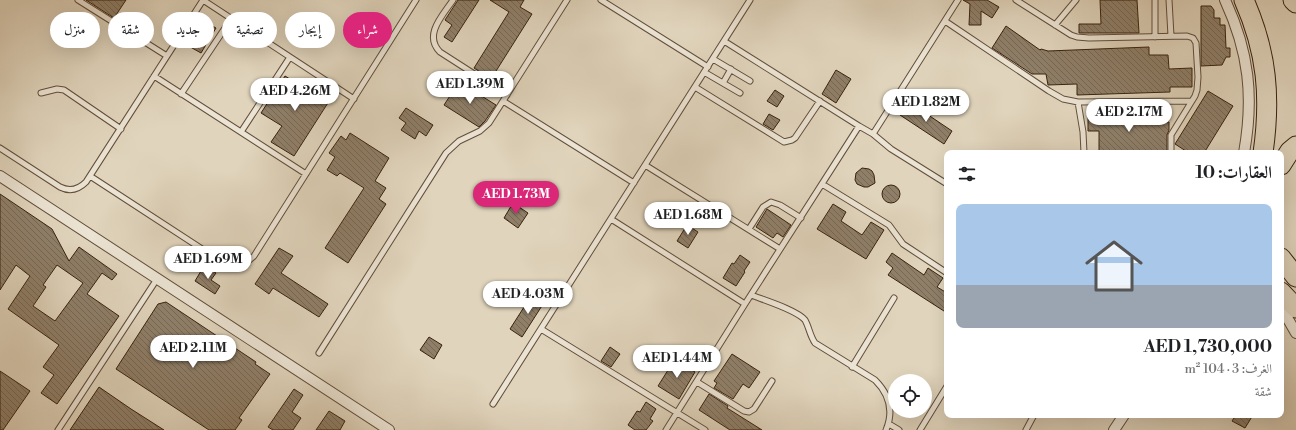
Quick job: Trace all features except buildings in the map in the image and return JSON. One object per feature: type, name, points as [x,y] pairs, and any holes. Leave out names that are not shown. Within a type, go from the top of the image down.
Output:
[{"type":"highway","points":[[1244,0],[1253,19],[1259,41],[1267,85],[1268,110],[1263,150]]},
{"type":"highway","points":[[1293,0],[1296,3]]},
{"type":"highway","points":[[1284,160],[1296,146]]},
{"type":"highway","points":[[1284,262],[1296,277]]},
{"type":"highway","points":[[1284,295],[1296,308]]},
{"type":"street","points":[[1225,0],[1234,18],[1246,61],[1249,84],[1250,107],[1245,150]]},
{"type":"street","points":[[0,176],[389,430]]},
{"type":"street","points":[[1284,312],[1296,333]]},
{"type":"street","points":[[1114,430],[1122,418]]},
{"type":"lane","points":[[78,0],[167,56]]},
{"type":"lane","points":[[0,148],[65,190],[82,187],[121,129],[203,0],[222,13]]},
{"type":"lane","points":[[90,176],[222,262],[233,266],[244,264],[254,256],[416,0]]},
{"type":"lane","points":[[453,0],[433,32],[432,40],[434,45],[440,52],[507,95]]},
{"type":"lane","points":[[319,353],[446,153],[458,141],[480,131],[487,126],[567,0]]},
{"type":"lane","points":[[601,0],[708,67]]},
{"type":"lane","points":[[493,404],[750,0]]},
{"type":"lane","points":[[873,134],[958,0]]},
{"type":"lane","points":[[1016,0],[1071,35],[1083,38],[1171,36],[1190,36],[1193,38],[1196,43],[1198,84],[1195,96],[1171,135],[1171,150]]},
{"type":"lane","points":[[1055,25],[1076,0]]},
{"type":"lane","points":[[1155,0],[1155,37]]},
{"type":"lane","points":[[1169,0],[1171,36]]},
{"type":"lane","points":[[945,21],[1056,96],[1070,101],[1191,101]]},
{"type":"lane","points":[[181,94],[222,32]]},
{"type":"lane","points":[[724,41],[873,134],[891,149],[944,182]]},
{"type":"lane","points":[[276,48],[354,99]]},
{"type":"lane","points":[[241,132],[290,57]]},
{"type":"lane","points":[[713,58],[750,81]]},
{"type":"lane","points":[[723,83],[731,69]]},
{"type":"lane","points":[[704,72],[740,93]]},
{"type":"lane","points":[[154,76],[306,174]]},
{"type":"lane","points":[[695,87],[784,142],[796,138],[820,101]]},
{"type":"lane","points":[[41,93],[57,89],[64,90],[121,129]]},
{"type":"lane","points":[[503,101],[634,183]]},
{"type":"lane","points":[[1078,102],[1083,132],[1084,150]]},
{"type":"lane","points":[[666,430],[859,126]]},
{"type":"lane","points":[[645,165],[780,249]]},
{"type":"lane","points":[[822,184],[889,225],[903,244],[944,271]]},
{"type":"lane","points":[[749,229],[763,207],[771,202],[780,204],[801,218]]},
{"type":"lane","points":[[611,219],[745,304]]},
{"type":"lane","points":[[58,430],[157,279]]},
{"type":"lane","points":[[751,295],[797,313],[805,321],[815,343],[875,380],[886,393],[889,401],[889,424],[886,430]]},
{"type":"lane","points":[[852,367],[894,298]]},
{"type":"lane","points":[[541,329],[705,430]]},
{"type":"lane","points":[[696,382],[744,411],[749,412],[754,410],[772,381]]},
{"type":"lane","points":[[920,430],[944,391]]},
{"type":"lane","points":[[1026,430],[1032,418]]},
{"type":"lane","points":[[889,424],[899,430]]}]
